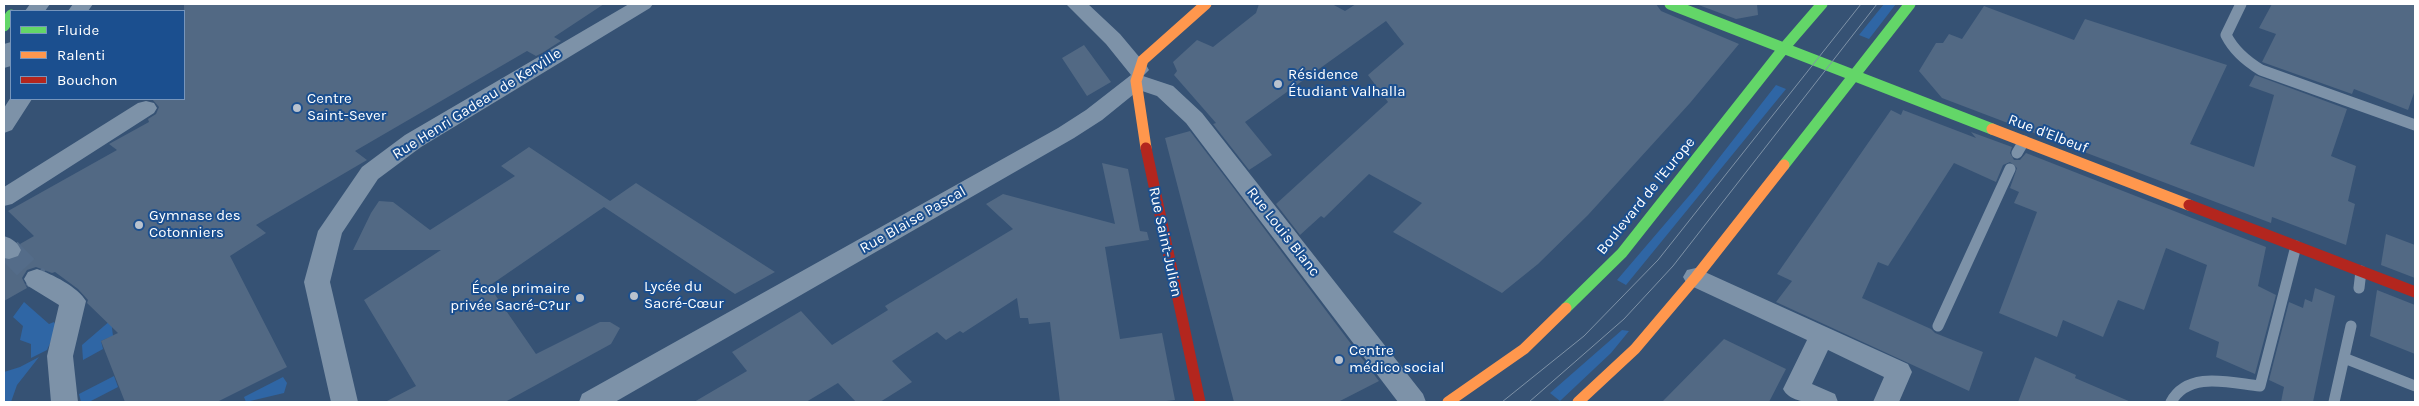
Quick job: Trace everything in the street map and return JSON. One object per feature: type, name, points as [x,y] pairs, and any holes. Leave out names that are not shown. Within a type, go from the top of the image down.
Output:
[{"type":"main road","name":"Rue Blaise Pascal","points":[[1137,76],[1143,60],[1206,4]]},
{"type":"main road","name":"Rue d'Elbeuf","points":[[1670,4],[2415,292]]},
{"type":"main road","name":"Boulevard de l'Europe","points":[[1448,402],[1524,349],[1622,254],[1784,48],[1822,4]]},
{"type":"main road","points":[[1578,402],[1635,349],[1696,277],[1910,4]]},
{"type":"main road","name":"Rue Saint-Julien","points":[[1137,76],[1147,158],[1200,402]]},
{"type":"street","name":"Rue Henri Gadeau de Kerville","points":[[344,402],[317,282],[330,231],[370,173],[414,141],[643,4]]},
{"type":"street","points":[[1076,4],[1113,39],[1137,76]]},
{"type":"street","name":"Rue Blaise Pascal","points":[[592,402],[1066,134],[1094,115],[1137,76]]},
{"type":"street","name":"Rue Louis Blanc","points":[[1137,76],[1165,91],[1194,118],[1413,402]]},
{"type":"street","points":[[4,125],[21,100]]},
{"type":"street","points":[[4,198],[146,108]]},
{"type":"street","points":[[1696,277],[1899,372],[1886,402]]},
{"type":"street","points":[[37,279],[73,301],[60,356],[65,402]]},
{"type":"street","points":[[1822,336],[1796,389],[1825,402]]},
{"type":"lane","points":[[2241,4],[2226,35],[2231,47],[2245,60],[2261,70],[2415,125]]},
{"type":"lane","points":[[2016,153],[2024,140]]},
{"type":"lane","points":[[1938,326],[2010,168]]},
{"type":"lane","points":[[2171,402],[2173,394],[2180,386],[2203,381],[2260,386],[2296,246]]},
{"type":"lane","points":[[2359,288],[2361,271]]},
{"type":"lane","points":[[2334,402],[2351,326]]},
{"type":"lane","points":[[2344,358],[2415,386]]},
{"type":"shaded area","points":[[1884,4],[1896,4],[1869,39],[1859,35]]},
{"type":"shaded area","points":[[1776,85],[1786,89],[1626,285],[1617,280],[1694,190]]},
{"type":"shaded area","points":[[24,302],[49,324],[54,322],[57,328],[47,350],[31,358],[31,344],[20,340],[23,326],[13,317]]},
{"type":"shaded area","points":[[111,320],[113,336],[101,341],[103,349],[83,360],[82,345]]},
{"type":"shaded area","points":[[1622,330],[1629,331],[1611,353],[1560,401],[1550,393]]},
{"type":"shaded area","points":[[39,357],[17,385],[11,402],[4,402],[4,372],[20,367]]},
{"type":"shaded area","points":[[114,376],[118,387],[89,402],[81,402],[79,394]]},
{"type":"shaded area","points":[[283,377],[287,383],[284,393],[246,402],[244,397]]},
{"type":"building","points":[[184,4],[604,4],[554,37],[561,41],[542,53],[536,56],[527,51],[355,151],[367,160],[256,225],[266,233],[230,256],[287,367],[217,402],[125,402],[101,341],[118,333],[87,303],[88,300],[78,289],[55,272],[52,273],[36,267],[27,270],[22,278],[27,288],[4,301],[4,260],[19,258],[23,251],[20,244],[34,236],[8,211],[117,150],[109,144],[149,122],[148,119],[156,114],[159,107],[153,100],[185,100]]},
{"type":"building","points":[[1259,4],[1332,4],[1345,11],[1356,4],[1656,4],[1661,11],[1739,44],[1690,103],[1588,215],[1538,264],[1502,293],[1393,232],[1422,203],[1369,174],[1324,218],[1321,216],[1300,235],[1276,204],[1388,102],[1368,75],[1404,44],[1386,21],[1245,122],[1272,155],[1249,170],[1213,124],[1216,123],[1174,75],[1177,71],[1173,62],[1197,40],[1213,47],[1256,13]]},
{"type":"building","points":[[1696,4],[1757,4],[1758,15],[1736,19]]},
{"type":"building","points":[[2272,4],[2415,4],[2415,90],[2408,110],[2354,89],[2352,94],[2262,62],[2276,34],[2259,28]]},
{"type":"building","points":[[1984,6],[2074,40],[2085,19],[2227,65],[2190,144],[2254,167],[2274,95],[2249,86],[2255,75],[2347,109],[2331,156],[2356,166],[2348,201],[2355,204],[2346,245],[2272,217],[2271,223],[1942,98],[1919,71],[1936,43],[1943,43],[1949,34],[1962,39]]},
{"type":"building","points":[[1084,45],[1111,82],[1087,96],[1062,58]]},
{"type":"building","points":[[1891,110],[1901,115],[1903,110],[1976,138],[1971,132],[2012,147],[2010,153],[2014,160],[2020,160],[2026,153],[2266,247],[2258,286],[2276,295],[2255,374],[2216,357],[2219,342],[2189,329],[2207,265],[2166,248],[2144,310],[2118,300],[2103,337],[2063,320],[2057,337],[1999,313],[2037,212],[2014,203],[2019,192],[2010,188],[2017,168],[2010,162],[2003,165],[1996,182],[1954,163],[1888,266],[1878,262],[1862,298],[1931,329],[1935,333],[1983,352],[1969,391],[1776,302],[1792,281],[1777,274]]},
{"type":"building","points":[[1190,131],[1379,381],[1338,402],[1234,402],[1165,138]]},
{"type":"building","points":[[529,147],[610,201],[636,183],[775,272],[735,294],[604,207],[489,286],[536,354],[600,322],[610,322],[620,328],[611,344],[505,402],[385,402],[416,386],[364,300],[441,250],[353,250],[371,213],[379,201],[393,202],[430,230],[515,176],[501,166]]},
{"type":"building","points":[[1102,163],[1128,169],[1140,231],[1147,232],[1149,240],[1105,247],[1120,339],[1162,333],[1175,400],[1158,402],[1060,402],[1050,322],[1029,324],[1028,318],[1020,318],[1017,298],[963,333],[960,331],[946,340],[937,332],[892,361],[912,382],[880,402],[856,402],[838,383],[806,402],[694,402],[747,371],[732,352],[801,311],[832,345],[888,310],[885,306],[1013,229],[986,204],[1003,194],[1115,224]]},
{"type":"building","points":[[2386,234],[2415,245],[2415,278],[2381,265]]},
{"type":"building","points":[[2315,288],[2335,296],[2313,402],[2281,402],[2284,387],[2269,380],[2289,302],[2303,308],[2305,299],[2312,302]]},
{"type":"building","points":[[2377,290],[2415,305],[2415,354],[2370,336]]},
{"type":"building","points":[[1724,339],[1786,369],[1769,402],[1662,402]]},
{"type":"building","points":[[2035,357],[2076,375],[2075,378],[2131,402],[2018,402]]},
{"type":"tunnel","points":[[9,250],[37,279]]},
{"type":"tram line","points":[[1502,402],[1584,336],[1658,260],[1861,4]]},
{"type":"tram line","points":[[1529,402],[1624,319],[1673,266],[1877,4]]},
{"type":"traffic: fast","points":[[1670,4],[1992,129]]},
{"type":"traffic: fast","points":[[1566,308],[1622,253],[1784,48],[1822,4]]},
{"type":"traffic: fast","points":[[1784,165],[1910,4]]},
{"type":"traffic: fast","points":[[4,26],[10,17]]},
{"type":"traffic: slow","points":[[1146,148],[1136,81],[1143,60],[1206,4]]},
{"type":"traffic: slow","points":[[1992,129],[2189,205]]},
{"type":"traffic: slow","points":[[1578,402],[1635,349],[1696,277],[1784,165]]},
{"type":"traffic: slow","points":[[1448,402],[1524,349],[1566,308]]},
{"type":"traffic: jam","points":[[1146,148],[1200,402]]},
{"type":"traffic: jam","points":[[2189,205],[2415,292]]},
{"type":"place","name":"Résidence Étudiant Valhalla","points":[[1278,84]]},
{"type":"place","name":"Centre Saint-Sever","points":[[297,108]]},
{"type":"place","name":"Gymnase des Cotonniers","points":[[139,225]]},
{"type":"place","name":"Lycée du Sacré-Cœur","points":[[634,296]]},
{"type":"place","name":"École primaire privée Sacré-C?ur","points":[[580,298]]},
{"type":"place","name":"Centre médico social","points":[[1339,360]]}]
